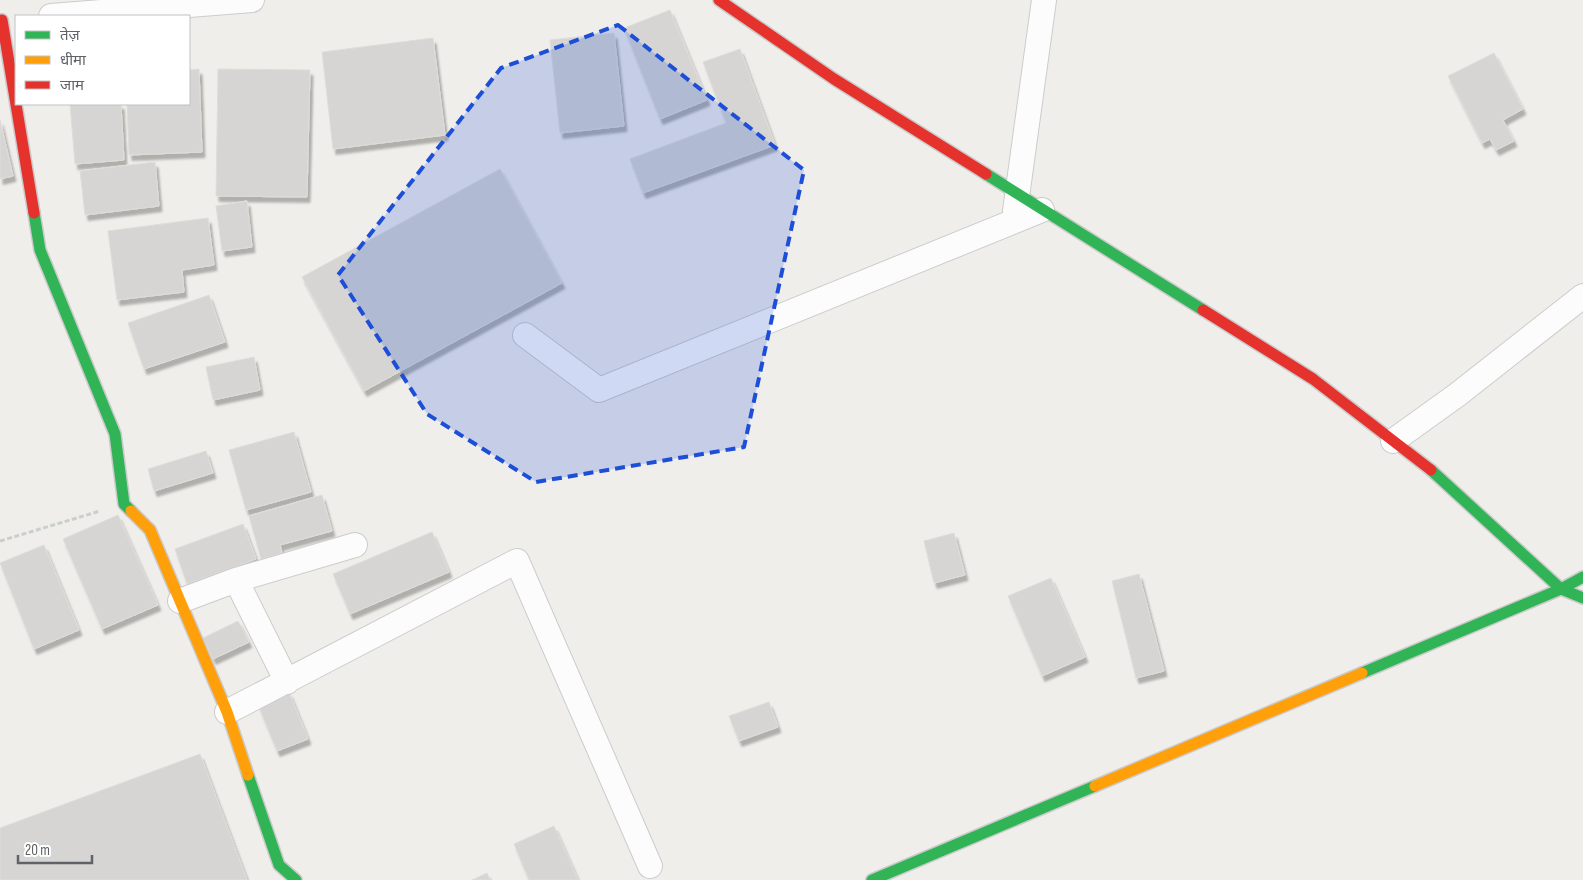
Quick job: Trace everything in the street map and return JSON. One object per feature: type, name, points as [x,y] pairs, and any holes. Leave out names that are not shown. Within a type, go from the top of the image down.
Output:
[{"type":"street","points":[[64,15],[252,0]]},
{"type":"street","points":[[720,0],[834,80],[1313,379],[1444,480],[1561,589],[1583,598]]},
{"type":"street","points":[[1013,221],[1044,0]]},
{"type":"street","points":[[6,20],[15,81]]},
{"type":"street","points":[[19,105],[40,250],[115,434],[124,504],[150,530],[227,712],[279,865],[296,880]]},
{"type":"street","points":[[525,335],[599,390],[1042,210]]},
{"type":"street","points":[[1393,441],[1458,395],[1583,296]]},
{"type":"street","points":[[180,601],[236,580],[355,546]]},
{"type":"street","points":[[227,712],[517,560],[650,866]]},
{"type":"street","points":[[872,880],[1561,589],[1583,577]]},
{"type":"street","points":[[236,580],[287,682]]},
{"type":"path","points":[[0,541],[124,504]]},
{"type":"highlighted area","points":[[618,25],[804,170],[744,447],[536,482],[427,414],[338,275],[501,68]]},
{"type":"building","points":[[670,10],[707,100],[660,119],[624,28]]},
{"type":"building","points":[[614,33],[624,126],[560,133],[550,40]]},
{"type":"building","points":[[433,38],[445,135],[333,149],[322,52]]},
{"type":"building","points":[[740,49],[775,145],[643,193],[630,159],[726,123],[703,62]]},
{"type":"building","points":[[1494,53],[1523,109],[1503,120],[1514,141],[1496,150],[1490,139],[1482,143],[1448,76]]},
{"type":"building","points":[[199,69],[202,152],[129,155],[127,105],[190,105],[190,70]]},
{"type":"building","points":[[218,69],[310,70],[307,197],[216,196]]},
{"type":"building","points":[[70,105],[121,105],[124,160],[75,164]]},
{"type":"building","points":[[0,120],[13,176],[0,179]]},
{"type":"building","points":[[155,162],[159,206],[85,215],[80,171]]},
{"type":"building","points":[[500,169],[562,283],[364,391],[302,277]]},
{"type":"building","points":[[247,201],[252,247],[222,251],[216,206]]},
{"type":"building","points":[[208,218],[214,265],[182,270],[184,292],[117,300],[108,231]]},
{"type":"building","points":[[209,295],[225,342],[144,369],[128,323]]},
{"type":"building","points":[[254,357],[260,390],[213,400],[206,367]]},
{"type":"building","points":[[294,432],[311,492],[246,510],[229,450]]},
{"type":"building","points":[[206,451],[213,473],[154,491],[148,469]]},
{"type":"building","points":[[322,495],[332,531],[280,545],[282,553],[261,559],[249,516]]},
{"type":"building","points":[[118,515],[158,605],[102,629],[63,539]]},
{"type":"building","points":[[243,524],[256,559],[187,584],[175,549]]},
{"type":"building","points":[[432,532],[449,572],[350,614],[333,574]]},
{"type":"building","points":[[954,533],[965,575],[934,583],[924,541]]},
{"type":"building","points":[[44,545],[79,630],[34,649],[0,563]]},
{"type":"building","points":[[1139,574],[1164,671],[1136,678],[1112,581]]},
{"type":"building","points":[[1051,578],[1085,657],[1042,676],[1008,596]]},
{"type":"building","points":[[238,621],[249,642],[213,659],[203,638]]},
{"type":"building","points":[[289,692],[308,739],[277,751],[258,705]]},
{"type":"building","points":[[769,702],[778,727],[739,741],[729,716]]},
{"type":"building","points":[[200,754],[247,880],[0,880],[0,828]]},
{"type":"building","points":[[554,826],[578,880],[529,880],[514,844]]},
{"type":"building","points":[[487,873],[490,880],[472,880]]},
{"type":"traffic: fast","points":[[986,174],[1203,310]]},
{"type":"traffic: fast","points":[[34,213],[40,250],[115,434],[124,504],[131,511]]},
{"type":"traffic: fast","points":[[1431,470],[1561,589],[1583,598]]},
{"type":"traffic: fast","points":[[1362,673],[1561,589],[1583,577]]},
{"type":"traffic: fast","points":[[248,775],[279,865],[296,880]]},
{"type":"traffic: fast","points":[[872,880],[1095,786]]},
{"type":"traffic: slow","points":[[131,511],[150,530],[227,712],[248,775]]},
{"type":"traffic: slow","points":[[1095,786],[1362,673]]},
{"type":"traffic: jam","points":[[719,0],[834,79],[986,174]]},
{"type":"traffic: jam","points":[[2,20],[15,98]]},
{"type":"traffic: jam","points":[[16,105],[34,213]]},
{"type":"traffic: jam","points":[[1203,310],[1313,379],[1431,470]]}]
